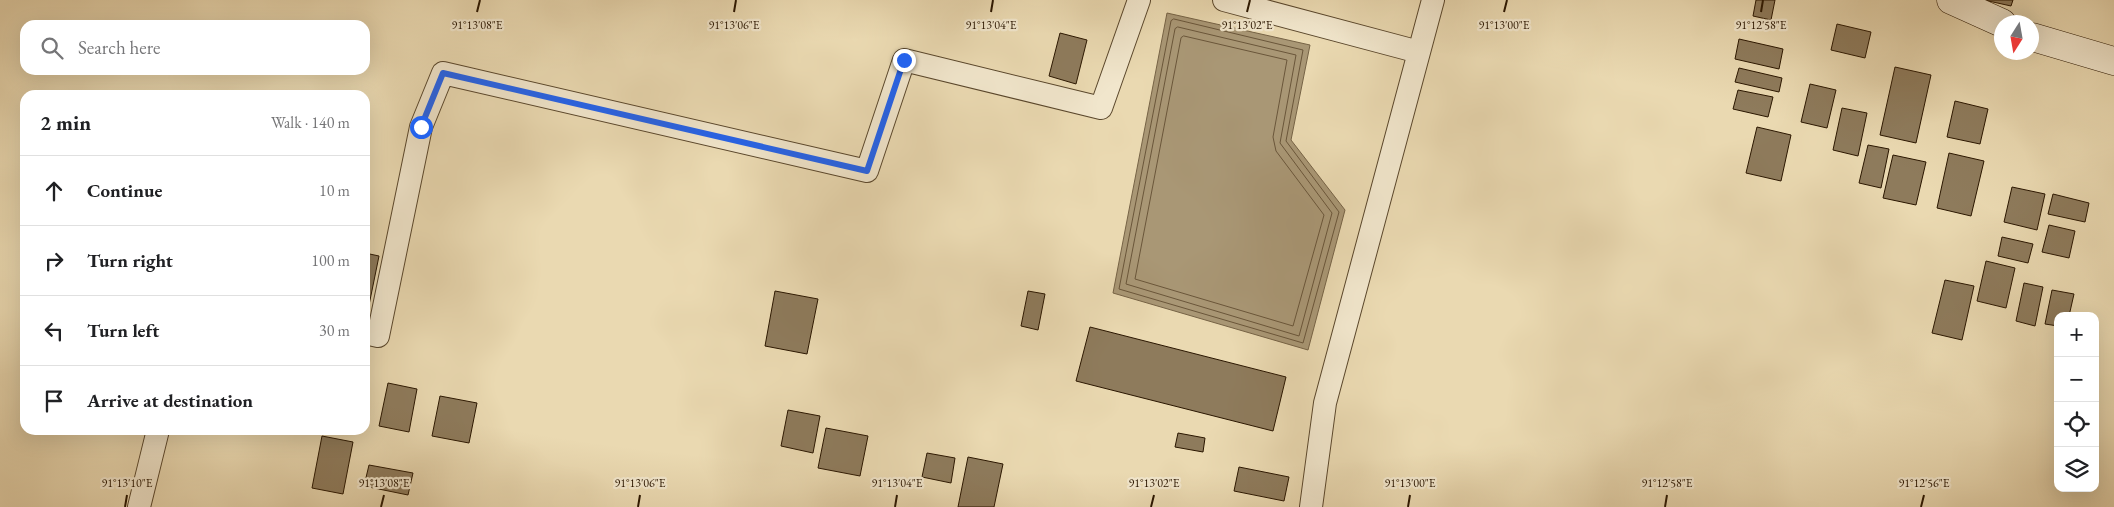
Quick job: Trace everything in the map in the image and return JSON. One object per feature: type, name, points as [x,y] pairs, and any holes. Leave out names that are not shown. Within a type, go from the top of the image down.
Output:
[{"type":"main road","points":[[1951,0],[1994,19]]},
{"type":"main road","points":[[2039,39],[2114,61]]},
{"type":"street","points":[[370,335],[378,336],[421,127],[443,73],[867,171],[904,60],[1101,108],[1139,0]]},
{"type":"street","points":[[1224,0],[1419,52]]},
{"type":"street","points":[[1310,507],[1324,403],[1433,0]]},
{"type":"street","points":[[139,507],[157,435]]},
{"type":"water","points":[[1167,13],[1310,45],[1291,140],[1345,210],[1308,350],[1113,293]]},
{"type":"building","points":[[1756,0],[1775,0],[1771,20],[1753,16]]},
{"type":"building","points":[[1984,0],[2013,0],[2011,6]]},
{"type":"building","points":[[1837,24],[1871,32],[1865,58],[1831,50]]},
{"type":"building","points":[[1060,33],[1087,40],[1076,84],[1049,76]]},
{"type":"building","points":[[1739,39],[1783,49],[1779,69],[1735,59]]},
{"type":"building","points":[[1895,67],[1931,75],[1916,143],[1880,135]]},
{"type":"building","points":[[1739,68],[1782,78],[1779,92],[1735,82]]},
{"type":"building","points":[[1810,84],[1836,90],[1827,128],[1801,122]]},
{"type":"building","points":[[1738,90],[1773,97],[1768,117],[1733,109]]},
{"type":"building","points":[[1955,101],[1988,109],[1980,144],[1947,137]]},
{"type":"building","points":[[1842,108],[1867,113],[1858,156],[1833,150]]},
{"type":"building","points":[[1757,127],[1791,135],[1781,181],[1746,173]]},
{"type":"building","points":[[1868,145],[1889,149],[1881,188],[1859,183]]},
{"type":"building","points":[[1949,153],[1984,161],[1971,216],[1937,208]]},
{"type":"building","points":[[1893,155],[1926,162],[1916,205],[1883,198]]},
{"type":"building","points":[[2012,187],[2045,194],[2037,230],[2004,222]]},
{"type":"building","points":[[2053,194],[2089,203],[2085,222],[2048,214]]},
{"type":"building","points":[[2049,225],[2075,231],[2069,258],[2042,252]]},
{"type":"building","points":[[2002,237],[2033,244],[2028,263],[1998,256]]},
{"type":"building","points":[[370,254],[379,256],[370,300]]},
{"type":"building","points":[[1986,261],[2015,268],[2006,308],[1977,301]]},
{"type":"building","points":[[1945,280],[1974,286],[1962,340],[1932,333]]},
{"type":"building","points":[[2024,283],[2043,287],[2035,326],[2016,321]]},
{"type":"building","points":[[2052,290],[2074,294],[2070,312],[2054,312],[2054,325],[2045,324]]},
{"type":"building","points":[[775,291],[818,299],[807,354],[765,346]]},
{"type":"building","points":[[1028,291],[1045,294],[1038,330],[1021,326]]},
{"type":"building","points":[[1090,327],[1286,377],[1273,431],[1076,381]]},
{"type":"building","points":[[388,383],[417,389],[409,432],[379,426]]},
{"type":"building","points":[[440,396],[477,403],[469,443],[432,436]]},
{"type":"building","points":[[788,410],[820,416],[813,453],[781,446]]},
{"type":"building","points":[[826,428],[868,436],[860,476],[818,468]]},
{"type":"building","points":[[1178,433],[1205,438],[1203,452],[1175,447]]},
{"type":"building","points":[[322,436],[353,442],[343,494],[312,488]]},
{"type":"building","points":[[927,453],[955,458],[951,483],[922,477]]},
{"type":"building","points":[[968,457],[1003,464],[994,507],[958,507]]},
{"type":"building","points":[[369,465],[413,473],[408,495],[364,486]]},
{"type":"building","points":[[1239,467],[1289,477],[1284,501],[1234,491]]},
{"type":"route","points":[[421,127],[443,73],[867,171],[904,60]]}]
